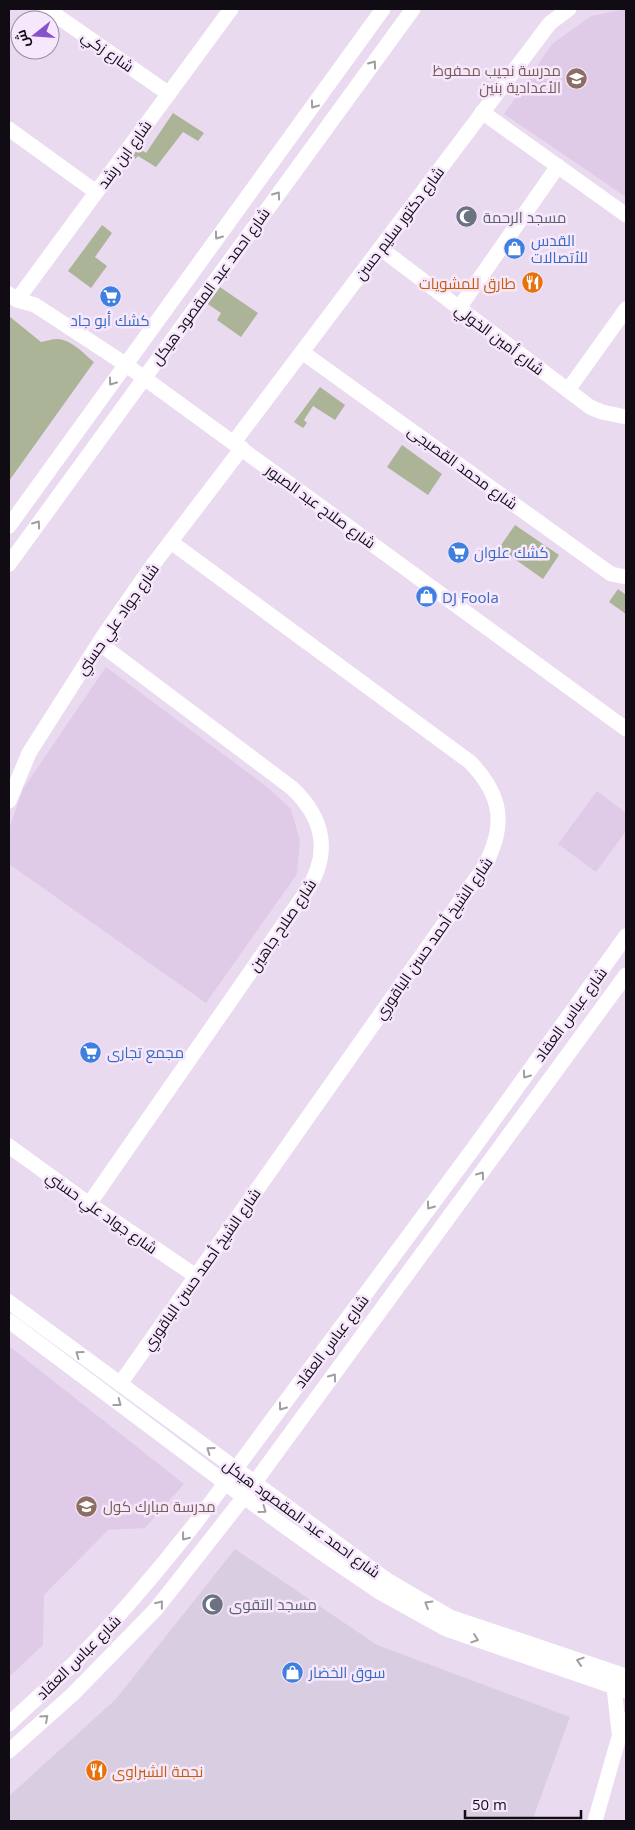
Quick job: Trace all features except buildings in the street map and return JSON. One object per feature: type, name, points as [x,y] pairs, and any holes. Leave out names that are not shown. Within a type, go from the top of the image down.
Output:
[{"type":"street","name":"شارع زكي","points":[[47,9],[169,94]]},
{"type":"street","name":"شارع ابن رشد","points":[[13,297],[96,192],[232,9]]},
{"type":"street","name":"شارع احمد عبد المقصود هيكل","points":[[9,526],[383,9]]},
{"type":"street","name":"شارع احمد عبد المقصود هيكل","points":[[9,564],[413,9]]},
{"type":"street","name":"شارع دكتور سليم حسن","points":[[238,445],[302,352],[482,112],[550,23],[569,9]]},
{"type":"street","points":[[482,112],[626,215]]},
{"type":"street","points":[[9,129],[96,192]]},
{"type":"street","points":[[459,308],[558,166]]},
{"type":"street","name":"شارع أمين الخولي","points":[[380,248],[590,407],[614,416],[626,417]]},
{"type":"street","name":"شارع صلاح عبد الصبور","points":[[13,297],[35,305],[144,377],[626,729]]},
{"type":"street","points":[[568,390],[626,309]]},
{"type":"street","name":"شارع محمد القصبجى","points":[[302,352],[611,574],[626,577]]},
{"type":"street","name":"شارع جواد علي حسني","points":[[9,801],[29,753],[99,643],[238,445]]},
{"type":"street","name":"شارع الشيخ أحمد حسن الباقوري","points":[[120,1384],[484,867],[493,850],[498,832],[498,812],[493,793],[484,776],[470,762],[170,542]]},
{"type":"street","name":"شارع صلاح جاهين","points":[[89,1204],[306,892],[314,879],[321,855],[318,825],[304,798],[99,643]]},
{"type":"street","name":"شارع عباس العقاد","points":[[9,1724],[75,1662],[161,1567],[226,1483],[478,1141],[626,936]]},
{"type":"street","name":"شارع عباس العقاد","points":[[9,1751],[72,1694],[156,1609],[244,1497],[626,975]]},
{"type":"street","name":"شارع جواد علي حسني","points":[[9,1146],[89,1204],[196,1276]]},
{"type":"street","name":"شارع احمد عبد المقصود هيكل","points":[[9,1302],[387,1580],[450,1617],[626,1676]]},
{"type":"street","name":"شارع احمد عبد المقصود هيكل","points":[[9,1322],[244,1497],[381,1593],[446,1629],[620,1689]]},
{"type":"street","points":[[619,1737],[620,1689]]},
{"type":"street","points":[[595,1821],[619,1737],[626,1720]]},
{"type":"shaded area","name":"مدرسة نجيب محفوظ الأعدادية بنين","points":[[626,9],[626,197],[504,114],[552,44],[591,16]]},
{"type":"shaded area","points":[[106,667],[266,786],[291,809],[300,841],[297,874],[206,1003],[9,864],[9,829],[23,789]]},
{"type":"shaded area","points":[[597,791],[626,813],[626,831],[596,872],[558,844]]},
{"type":"shaded area","name":"مدرسة مبارك كول","points":[[9,1346],[184,1484],[145,1528],[108,1530],[44,1595],[43,1645],[9,1677]]},
{"type":"shaded area","name":"سوق الخضار","points":[[235,1549],[377,1645],[570,1717],[532,1821],[9,1821],[9,1796],[116,1699]]},
{"type":"green space","points":[[173,113],[204,133],[198,141],[183,132],[156,167],[138,156],[135,159],[127,154],[134,144],[146,153]]},
{"type":"green space","points":[[102,225],[112,233],[95,257],[107,266],[91,288],[68,271]]},
{"type":"green space","points":[[217,285],[258,313],[241,337],[217,320],[221,313],[205,302]]},
{"type":"green space","points":[[9,316],[41,342],[57,339],[67,341],[94,362],[9,481]]},
{"type":"green space","points":[[320,387],[345,405],[335,420],[313,406],[304,420],[307,423],[303,428],[294,422]]},
{"type":"green space","points":[[402,445],[442,474],[428,495],[387,467]]},
{"type":"green space","points":[[515,525],[559,555],[543,579],[499,548]]},
{"type":"green space","points":[[618,589],[626,595],[626,614],[609,602]]},
{"type":"place","name":"مدرسة نجيب محفوظ الأعدادية بنين","points":[[577,79]]},
{"type":"place","name":"مسجد الرحمة","points":[[467,217]]},
{"type":"place","name":"القدس للأتصالات","points":[[515,249]]},
{"type":"place","name":"طارق للمشويات","points":[[532,283]]},
{"type":"place","name":"كشك أبو جاد","points":[[110,297]]},
{"type":"place","name":"كشك علوان","points":[[458,552]]},
{"type":"place","name":"DJ Foola","points":[[426,597]]},
{"type":"place","name":"مجمع تجارى","points":[[91,1052]]},
{"type":"place","name":"مدرسة مبارك كول","points":[[87,1506]]},
{"type":"place","name":"مسجد التقوى","points":[[213,1604]]},
{"type":"place","name":"سوق الخضار","points":[[293,1672]]},
{"type":"place","name":"نجمة الشبراوى","points":[[96,1771]]}]
